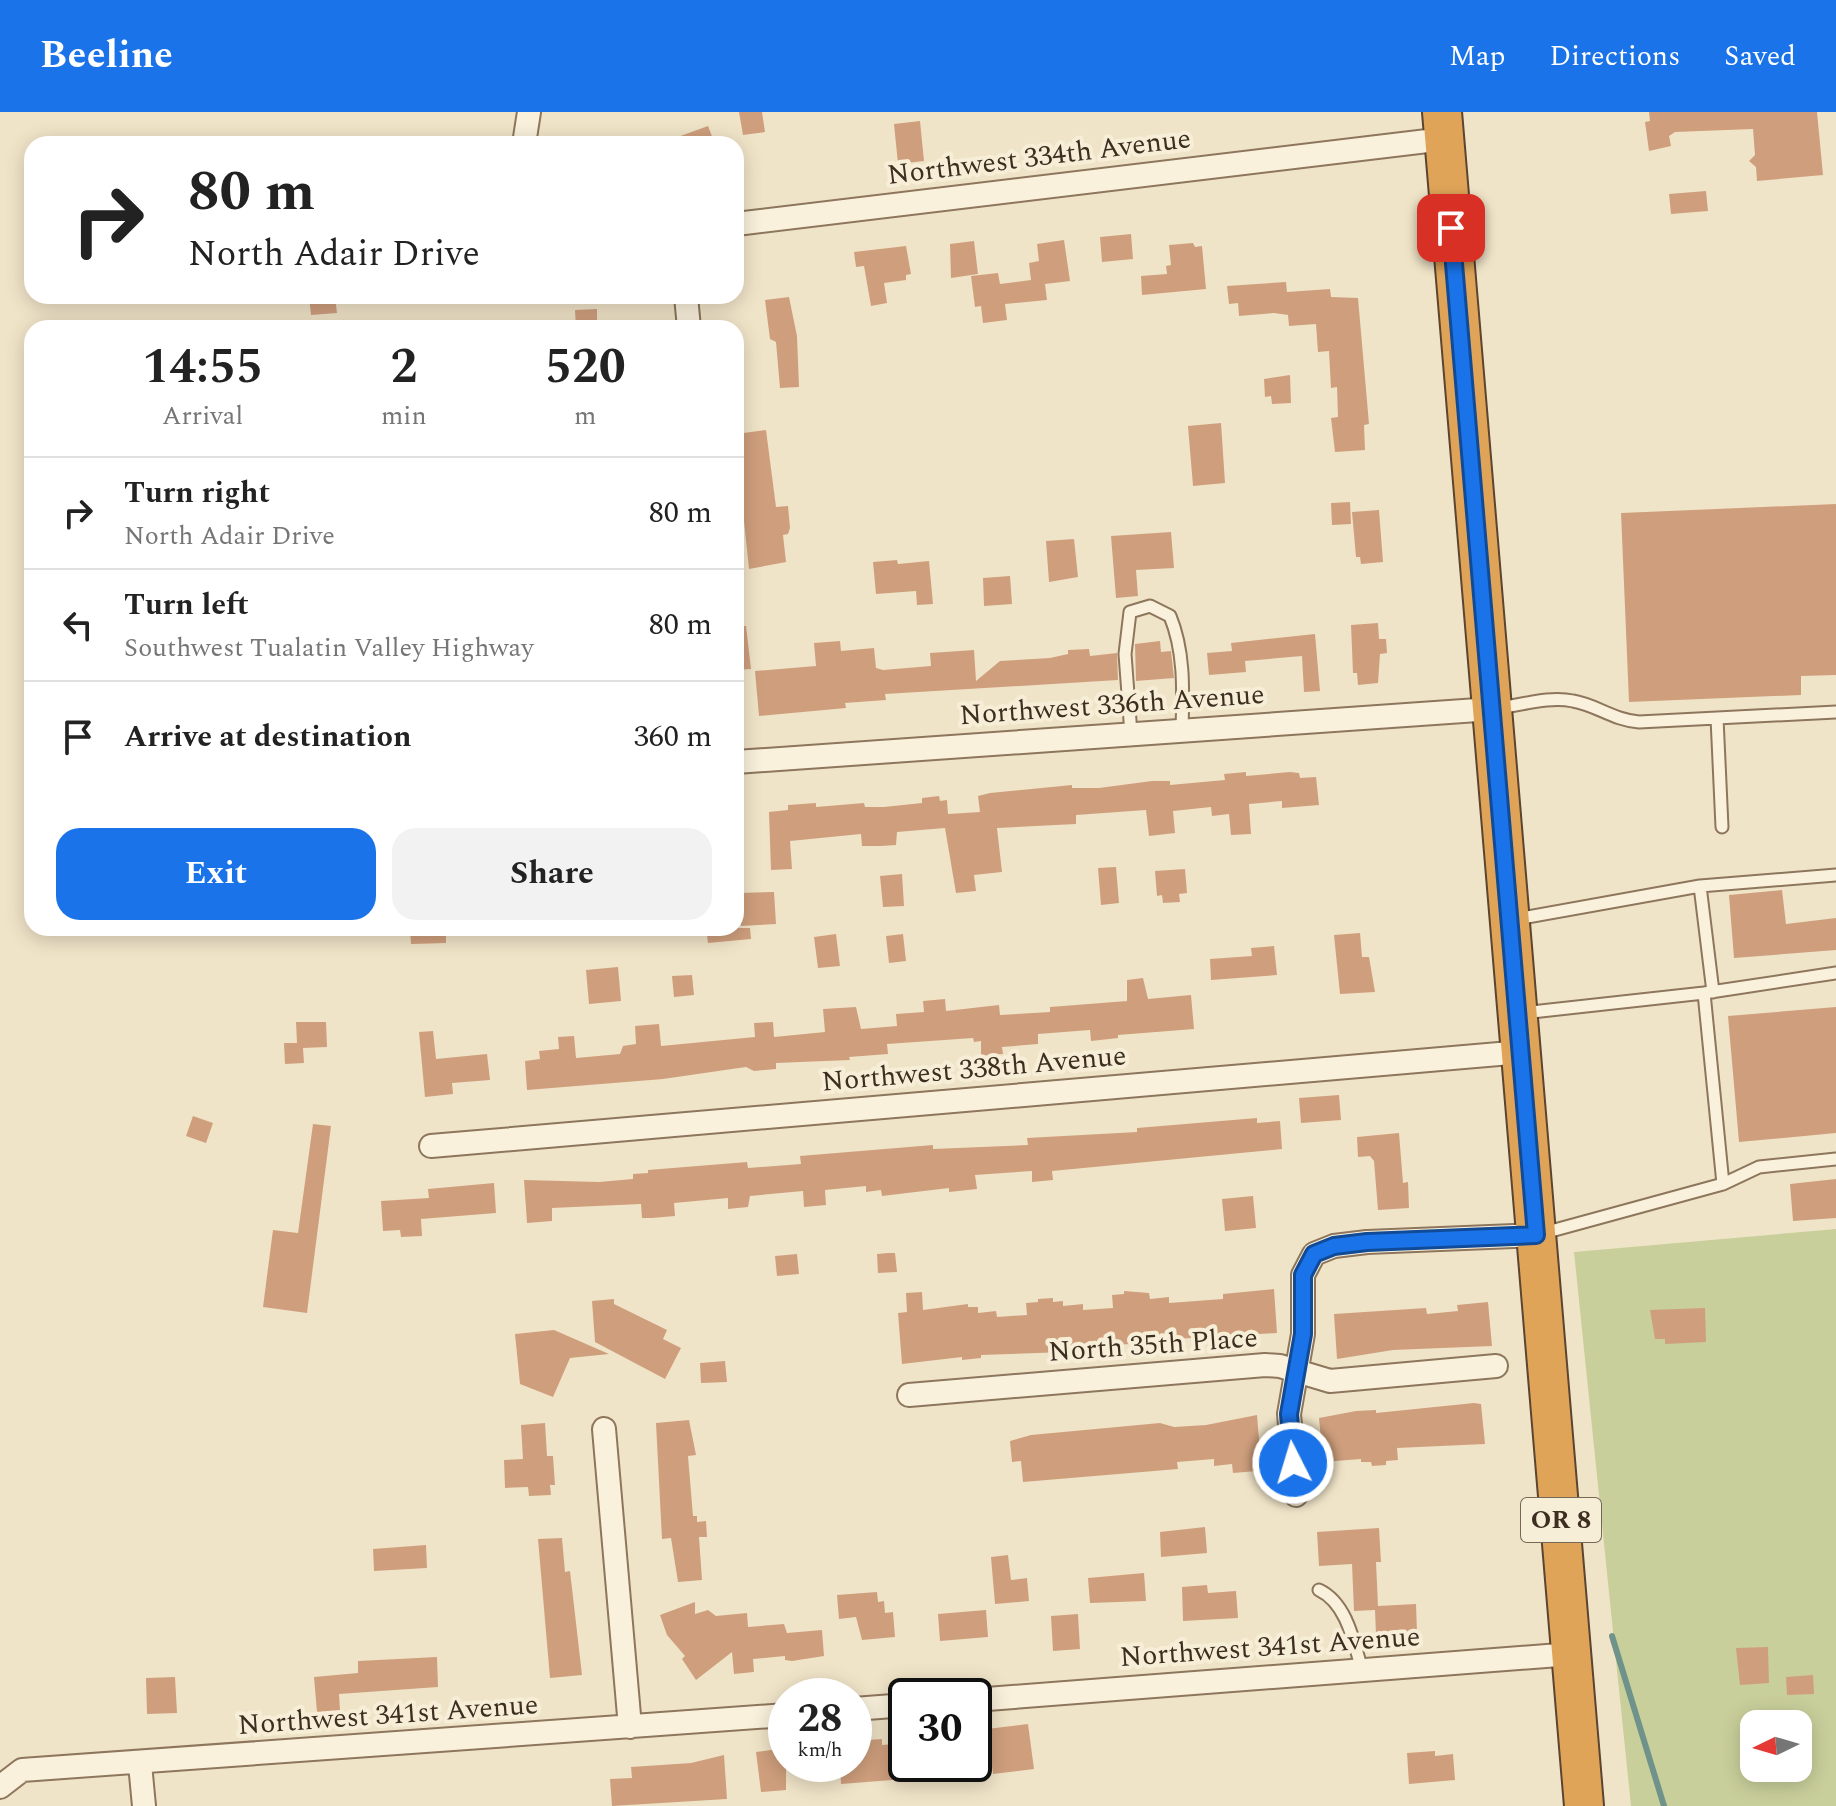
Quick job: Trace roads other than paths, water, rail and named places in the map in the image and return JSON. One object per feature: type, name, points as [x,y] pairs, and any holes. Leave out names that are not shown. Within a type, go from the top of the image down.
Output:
[{"type":"highway","name":"OR 8","points":[[1443,126],[1584,1806]]},
{"type":"street","points":[[525,136],[529,112]]},
{"type":"street","name":"Northwest 334th Avenue","points":[[744,223],[1443,126]]},
{"type":"street","name":"Northwest 336th Avenue","points":[[744,761],[1492,709]]},
{"type":"street","name":"Northwest 338th Avenue","points":[[431,1146],[1522,1052]]},
{"type":"street","points":[[1296,1495],[1289,1414],[1304,1320],[1303,1275],[1314,1254],[1334,1246],[1367,1242],[1536,1235]]},
{"type":"street","name":"North 35th Place","points":[[909,1395],[1265,1365],[1330,1381],[1496,1366]]},
{"type":"street","points":[[604,1429],[630,1727]]},
{"type":"street","name":"Northwest 341st Avenue","points":[[992,1699],[1572,1654]]},
{"type":"street","name":"Northwest 341st Avenue","points":[[0,1787],[22,1770],[140,1764],[768,1716]]},
{"type":"street","points":[[140,1764],[144,1806]]},
{"type":"lane","points":[[1131,734],[1125,635],[1130,612],[1150,606],[1170,616],[1178,635],[1183,684],[1182,731]]},
{"type":"lane","points":[[1492,709],[1552,700],[1575,701],[1617,720],[1836,712]]},
{"type":"lane","points":[[1717,718],[1722,827]]},
{"type":"lane","points":[[1510,920],[1700,886],[1836,875]]},
{"type":"lane","points":[[1700,886],[1723,1184]]},
{"type":"lane","points":[[1518,1013],[1709,992],[1836,973]]},
{"type":"lane","points":[[1536,1235],[1591,1223],[1723,1184],[1759,1167],[1836,1159]]},
{"type":"lane","points":[[1319,1590],[1331,1595],[1351,1631],[1362,1670]]},
{"type":"waterway","points":[[1612,1636],[1664,1806]]}]
